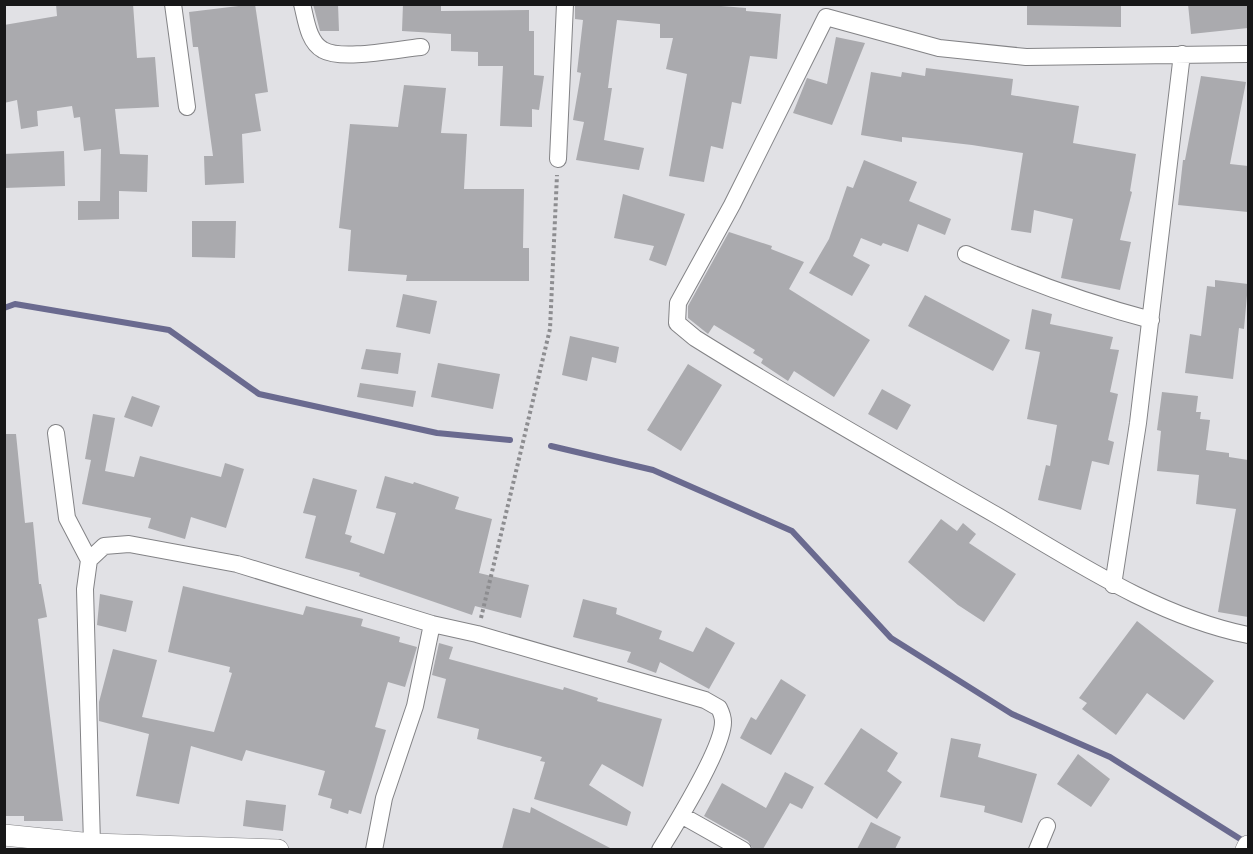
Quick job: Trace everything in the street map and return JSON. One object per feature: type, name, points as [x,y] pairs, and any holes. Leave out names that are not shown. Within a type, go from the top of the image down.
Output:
[{"type":"street","points":[[173,4],[187,107]]},
{"type":"street","points":[[302,4],[308,31],[321,50],[336,55],[421,47]]},
{"type":"street","points":[[558,159],[565,4]]},
{"type":"street","points":[[1248,54],[1026,57],[939,48],[826,11],[732,205],[678,303],[677,323],[695,338],[829,421],[1113,585],[1216,628],[1248,635]]},
{"type":"street","points":[[1113,585],[1151,320],[1168,156],[1182,54]]},
{"type":"street","points":[[966,254],[1060,293],[1151,320]]},
{"type":"street","points":[[56,433],[67,518],[89,560],[85,589],[92,843]]},
{"type":"street","points":[[89,560],[104,546],[129,544],[237,564],[432,624],[477,634],[705,700],[719,708],[723,721],[719,738],[681,815],[660,849]]},
{"type":"street","points":[[375,849],[384,798],[415,706],[432,624]]},
{"type":"street","points":[[681,815],[743,849]]},
{"type":"street","points":[[1037,849],[1047,826]]},
{"type":"street","points":[[4,835],[187,848],[278,849]]},
{"type":"path","points":[[477,634],[550,329],[558,159]]},
{"type":"building","points":[[56,4],[133,4],[137,58],[155,57],[159,107],[115,109],[120,154],[148,155],[147,192],[119,191],[119,219],[78,220],[78,201],[100,201],[101,149],[84,151],[80,117],[74,118],[72,106],[37,111],[38,126],[21,129],[17,100],[4,103],[4,25],[57,16]]},
{"type":"building","points":[[255,4],[268,92],[255,94],[261,131],[242,134],[244,183],[205,185],[204,156],[213,156],[198,47],[193,47],[189,12]]},
{"type":"building","points":[[313,4],[338,4],[339,31],[320,31]]},
{"type":"building","points":[[403,4],[441,4],[441,11],[529,10],[529,31],[534,31],[534,75],[544,76],[539,110],[532,109],[532,127],[500,126],[503,66],[478,66],[478,52],[451,51],[451,34],[402,31]]},
{"type":"building","points":[[575,4],[696,4],[746,8],[746,11],[781,14],[777,59],[750,56],[741,104],[732,102],[723,149],[711,146],[704,182],[669,176],[687,74],[666,69],[673,38],[660,38],[660,24],[617,20],[608,88],[612,88],[604,140],[644,148],[639,170],[576,160],[584,122],[573,120],[581,73],[577,72],[583,20],[575,19]]},
{"type":"building","points":[[1027,4],[1121,4],[1121,27],[1027,25]]},
{"type":"building","points":[[1188,4],[1248,4],[1248,28],[1191,34]]},
{"type":"building","points":[[836,37],[865,43],[832,125],[793,113],[807,78],[827,84]]},
{"type":"building","points":[[926,68],[1013,79],[1011,95],[1079,106],[1073,143],[1136,154],[1130,191],[1132,192],[1120,240],[1131,242],[1120,290],[1061,278],[1073,219],[1034,210],[1031,233],[1011,230],[1023,153],[902,137],[902,142],[861,135],[871,72],[901,77],[902,72],[925,76]]},
{"type":"building","points":[[1201,76],[1246,82],[1230,164],[1248,166],[1248,212],[1178,205],[1183,160],[1185,160]]},
{"type":"building","points":[[404,85],[446,88],[441,133],[467,134],[464,189],[524,189],[523,248],[529,248],[529,281],[406,281],[407,275],[348,271],[351,230],[339,228],[350,124],[398,127]]},
{"type":"building","points":[[64,151],[65,186],[4,188],[4,154]]},
{"type":"building","points":[[864,160],[917,182],[909,201],[951,219],[945,235],[918,224],[908,252],[883,243],[881,246],[861,238],[853,256],[870,265],[852,296],[809,273],[829,239],[847,186],[853,188]]},
{"type":"building","points":[[623,194],[685,214],[666,266],[649,260],[654,246],[614,238]]},
{"type":"building","points":[[192,221],[236,221],[235,258],[192,257]]},
{"type":"building","points":[[729,232],[772,246],[771,249],[804,262],[789,289],[870,340],[834,397],[794,371],[788,381],[761,363],[763,359],[753,353],[755,350],[714,325],[708,334],[688,318],[688,306]]},
{"type":"building","points":[[1215,280],[1248,284],[1244,329],[1239,328],[1233,379],[1185,373],[1190,334],[1201,336],[1207,286],[1215,287]]},
{"type":"building","points":[[403,294],[437,301],[430,334],[396,327]]},
{"type":"building","points":[[925,295],[1010,340],[993,371],[908,326]]},
{"type":"building","points":[[1032,309],[1052,314],[1050,324],[1113,337],[1110,349],[1119,350],[1110,392],[1118,394],[1108,440],[1114,442],[1109,465],[1092,461],[1081,510],[1038,500],[1046,465],[1050,466],[1057,425],[1027,419],[1040,352],[1025,349]]},
{"type":"building","points":[[570,336],[619,347],[616,363],[592,357],[587,381],[562,375]]},
{"type":"building","points":[[366,349],[401,353],[398,374],[361,369]]},
{"type":"building","points":[[438,363],[500,374],[493,409],[431,397]]},
{"type":"building","points":[[688,364],[722,385],[681,451],[647,430]]},
{"type":"building","points":[[360,383],[416,391],[413,407],[357,397]]},
{"type":"building","points":[[882,389],[911,405],[897,430],[868,414]]},
{"type":"building","points":[[1162,392],[1198,396],[1196,412],[1201,412],[1200,419],[1210,420],[1206,450],[1229,453],[1229,457],[1248,460],[1248,617],[1218,612],[1236,509],[1196,504],[1199,475],[1157,471],[1161,431],[1157,430]]},
{"type":"building","points":[[132,396],[160,406],[152,427],[124,417]]},
{"type":"building","points":[[93,414],[115,418],[105,471],[134,477],[140,456],[221,477],[225,463],[244,469],[226,528],[191,517],[185,539],[148,528],[151,518],[82,504],[91,460],[85,459]]},
{"type":"building","points":[[4,434],[16,434],[25,523],[33,522],[39,584],[41,584],[47,617],[38,619],[63,821],[24,821],[24,816],[4,816]]},
{"type":"building","points":[[385,476],[413,484],[414,482],[459,497],[455,509],[492,519],[479,573],[529,585],[521,618],[475,606],[472,615],[359,576],[360,573],[305,558],[316,516],[303,513],[313,478],[357,490],[345,534],[352,536],[350,542],[384,554],[396,513],[376,508]]},
{"type":"building","points":[[941,519],[957,531],[963,523],[976,534],[969,543],[1016,574],[984,622],[958,605],[908,562]]},
{"type":"building","points":[[183,586],[303,615],[306,606],[363,619],[361,626],[400,637],[399,642],[417,647],[405,687],[388,682],[375,727],[386,730],[361,814],[349,810],[348,814],[330,808],[332,799],[318,795],[325,771],[246,750],[242,761],[191,746],[179,804],[136,796],[149,734],[99,721],[99,702],[113,649],[157,660],[142,717],[214,732],[232,673],[229,672],[230,667],[168,652]]},
{"type":"building","points":[[100,594],[133,601],[126,632],[97,625]]},
{"type":"building","points":[[583,599],[617,608],[616,614],[662,631],[659,639],[693,652],[706,627],[735,643],[709,689],[660,662],[656,673],[627,662],[631,652],[573,637]]},
{"type":"building","points":[[1137,621],[1214,681],[1184,720],[1147,693],[1116,735],[1082,709],[1087,703],[1079,698]]},
{"type":"building","points":[[439,643],[453,647],[449,659],[563,690],[564,687],[598,698],[597,701],[662,719],[643,787],[602,764],[589,785],[631,812],[627,826],[534,799],[545,762],[540,761],[542,757],[477,739],[479,729],[437,718],[446,679],[432,675]]},
{"type":"building","points":[[781,679],[806,695],[771,755],[740,738],[751,717],[756,720]]},
{"type":"building","points":[[861,728],[898,753],[887,771],[902,782],[877,819],[824,784]]},
{"type":"building","points":[[951,738],[981,744],[978,757],[1037,774],[1022,823],[984,812],[985,806],[940,797]]},
{"type":"building","points":[[1078,754],[1110,779],[1091,807],[1057,784]]},
{"type":"building","points":[[785,772],[814,787],[802,809],[790,803],[763,849],[753,849],[748,841],[704,816],[722,783],[766,808]]},
{"type":"building","points":[[246,800],[286,805],[283,831],[243,826]]},
{"type":"building","points":[[531,807],[612,849],[502,849],[513,808],[530,813]]},
{"type":"building","points":[[871,822],[901,837],[895,849],[857,849]]},
{"type":"waterway","points":[[4,308],[15,304],[169,330],[259,394],[437,433],[510,440]]},
{"type":"waterway","points":[[551,446],[653,470],[792,531],[891,638],[1012,714],[1110,757],[1245,842]]}]
